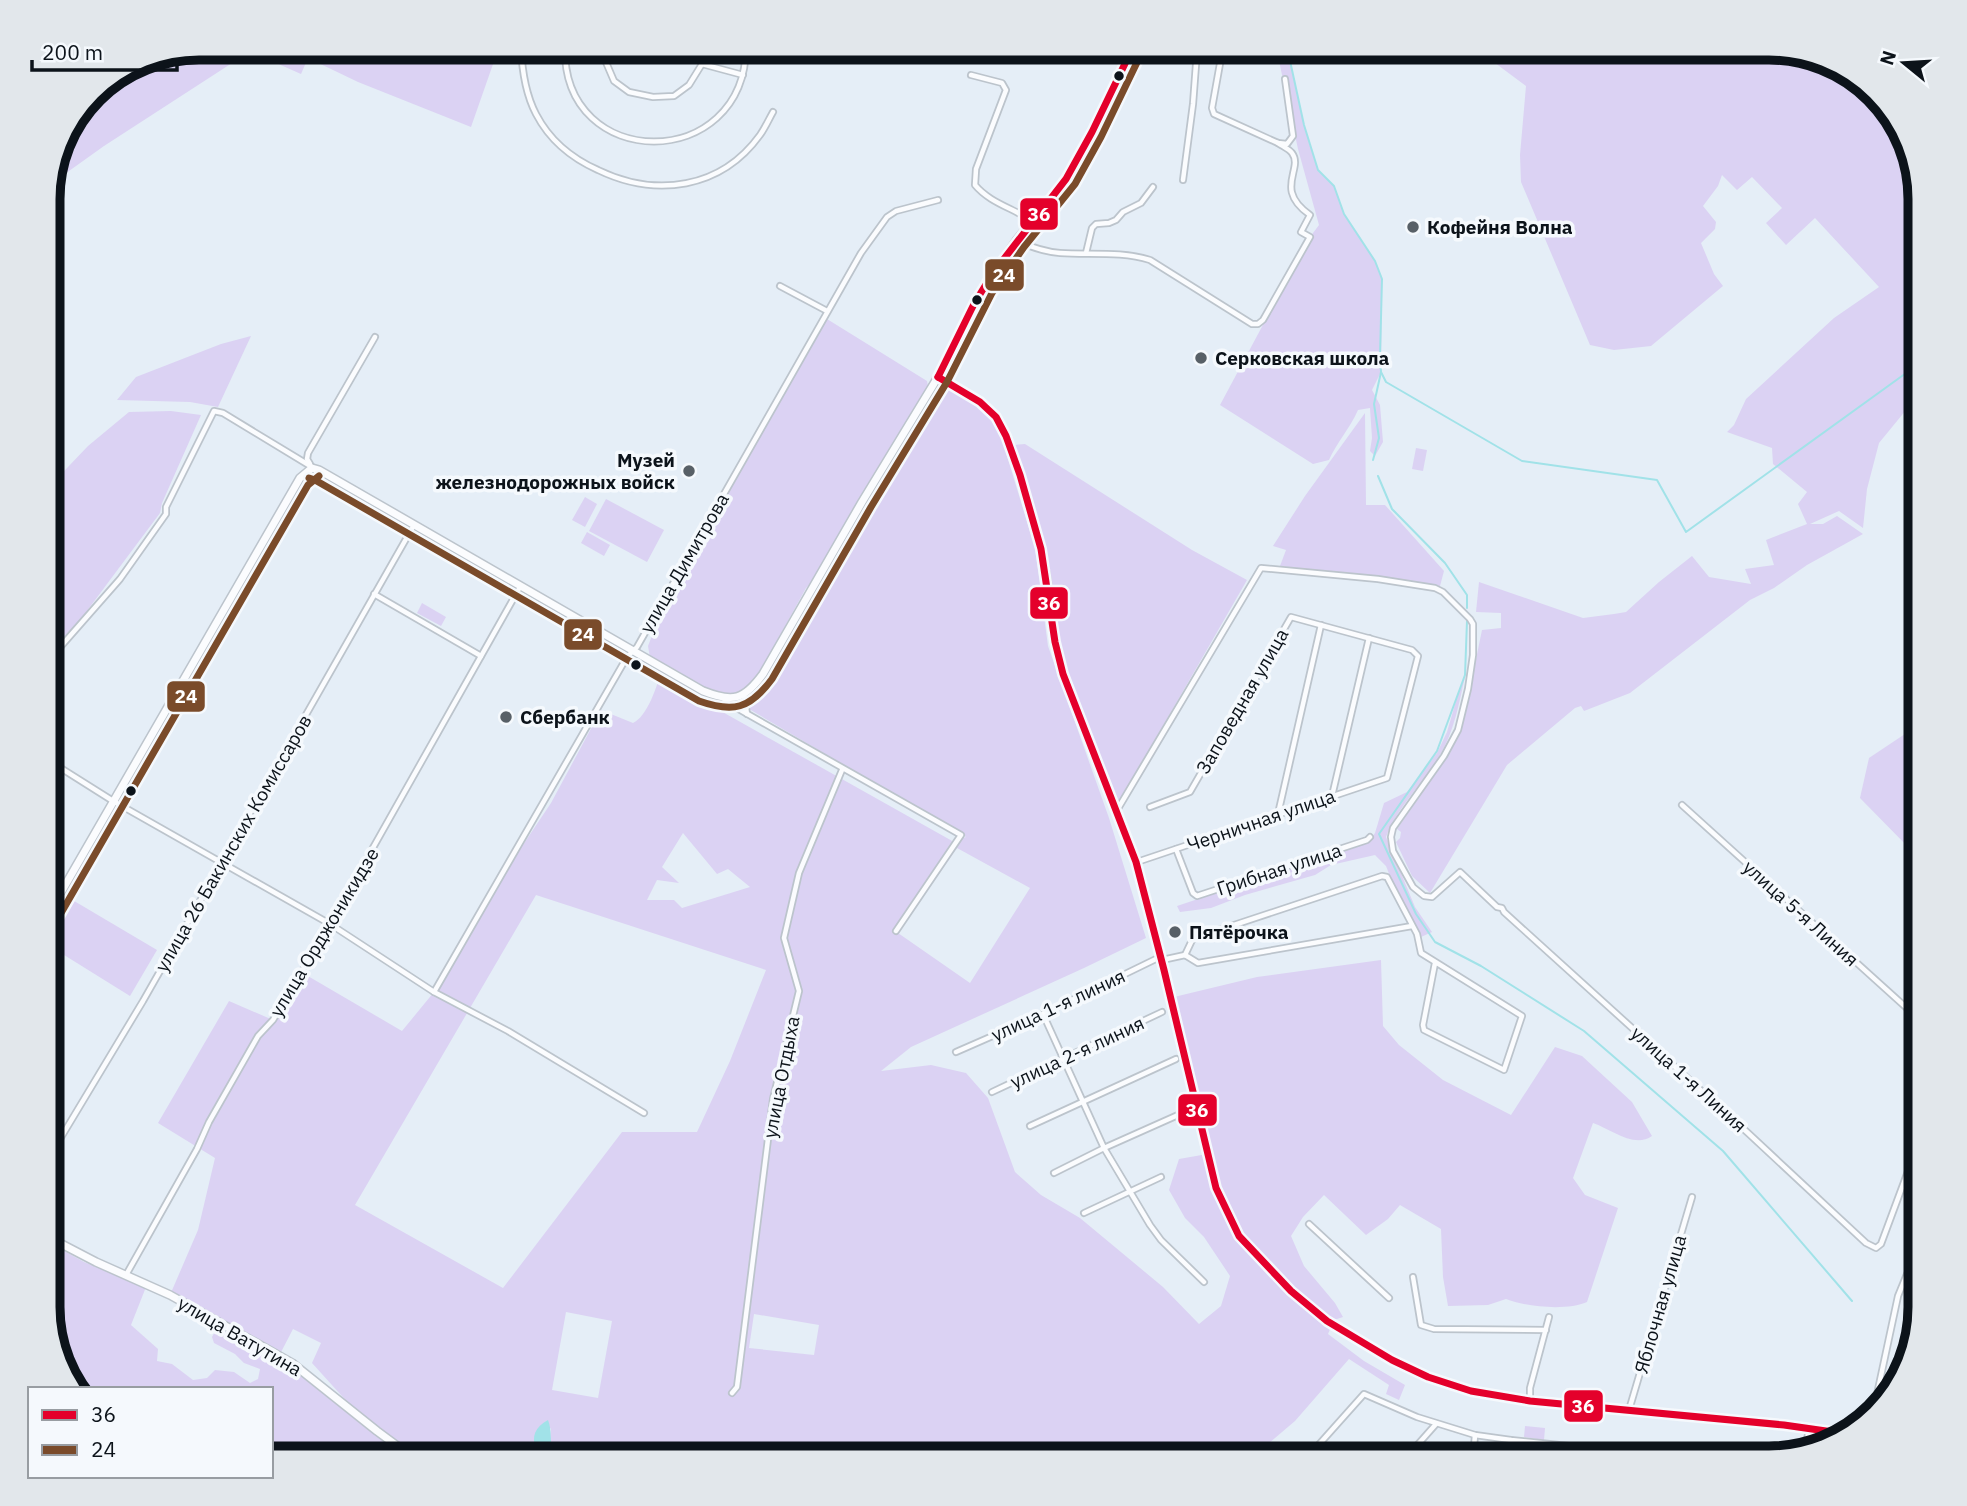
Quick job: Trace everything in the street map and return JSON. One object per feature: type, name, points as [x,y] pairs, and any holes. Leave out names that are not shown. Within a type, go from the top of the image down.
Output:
[{"type":"street","points":[[522,60],[525,87],[535,113],[550,136],[571,156],[618,180],[644,186],[670,186],[696,181],[721,170],[742,155],[760,135],[773,112]]},
{"type":"street","points":[[565,60],[576,100],[588,114],[607,131],[644,142],[662,142],[700,132],[723,113],[735,95],[743,75],[745,60]]},
{"type":"street","points":[[605,60],[614,81],[629,92],[653,97],[674,96],[689,85],[702,60]]},
{"type":"street","points":[[60,648],[120,579],[166,514],[166,507],[214,411],[223,413],[312,468],[703,691],[722,697],[735,698],[744,695],[763,674],[938,377],[979,295],[1016,241],[1066,179],[1127,60]]},
{"type":"street","points":[[1183,180],[1193,104],[1195,60]]},
{"type":"street","points":[[1016,241],[1061,253],[1140,257],[1150,260],[1252,324],[1263,320],[1310,237],[1301,232],[1310,215],[1297,206],[1290,185],[1296,163],[1293,154],[1278,143],[1214,114],[1212,108],[1221,60]]},
{"type":"street","points":[[702,64],[743,75]]},
{"type":"street","points":[[971,75],[1002,83],[1006,90],[976,170],[975,186],[986,197],[1032,222]]},
{"type":"street","points":[[1278,143],[1287,144],[1293,136],[1285,79]]},
{"type":"street","points":[[1086,253],[1092,228],[1096,223],[1116,220],[1123,212],[1141,203],[1153,187]]},
{"type":"street","name":"улица Димитрова","points":[[434,992],[625,661],[634,652],[861,253],[887,217],[896,211],[938,201]]},
{"type":"street","points":[[780,286],[827,311]]},
{"type":"street","points":[[312,468],[307,459],[308,453],[375,337]]},
{"type":"street","points":[[938,377],[980,402],[996,418],[1006,436],[1041,549],[1055,642],[1063,674],[1136,862],[1216,1188],[1240,1236],[1291,1291],[1327,1321],[1392,1360],[1443,1382],[1471,1391],[1530,1401],[1830,1432]]},
{"type":"street","points":[[60,894],[300,478],[312,468]]},
{"type":"street","name":"улица 26 Бакинских Комиссаров","points":[[60,1139],[222,863],[414,525]]},
{"type":"street","name":"улица 1-я Линия","points":[[1116,812],[1261,568],[1378,579],[1435,588],[1443,592],[1470,619],[1474,644],[1458,730],[1444,757],[1393,828],[1393,851],[1413,887],[1424,896],[1432,897],[1460,872],[1866,1243],[1876,1248],[1881,1244],[1908,1171]]},
{"type":"street","name":"улица Орджоникидзе","points":[[126,1275],[258,1036],[273,1020],[330,924],[520,586]]},
{"type":"street","points":[[374,594],[481,656]]},
{"type":"street","name":"Заповедная улица","points":[[1150,807],[1190,792],[1291,617],[1412,650],[1418,656],[1387,778]]},
{"type":"street","points":[[1278,815],[1321,625]]},
{"type":"street","points":[[1332,796],[1369,638]]},
{"type":"street","points":[[744,695],[747,714]]},
{"type":"street","points":[[722,697],[727,703],[842,770],[961,835],[895,931]]},
{"type":"street","points":[[60,768],[113,801],[330,924],[434,992],[508,1031],[644,1113]]},
{"type":"street","name":"улица Отдыха","points":[[732,1393],[737,1387],[773,1099],[799,990],[784,938],[799,873],[842,770]]},
{"type":"street","name":"Черничная улица","points":[[1136,862],[1387,778]]},
{"type":"street","name":"улица 5-я Линия","points":[[1682,805],[1908,1009]]},
{"type":"street","name":"Грибная улица","points":[[1176,849],[1191,890],[1198,896],[1370,837]]},
{"type":"street","points":[[1412,926],[1198,963],[1185,955],[1194,936],[1382,876],[1387,877],[1417,934],[1421,953],[1522,1016],[1504,1070],[1424,1030],[1435,963]]},
{"type":"street","name":"улица 1-я линия","points":[[956,1052],[1161,959],[1185,955]]},
{"type":"street","name":"улица 2-я линия","points":[[992,1091],[1162,1012]]},
{"type":"street","points":[[1043,1013],[1104,1148],[1161,1240],[1204,1282]]},
{"type":"street","points":[[1030,1126],[1176,1059]]},
{"type":"street","points":[[1054,1173],[1187,1111]]},
{"type":"street","points":[[1084,1213],[1161,1177]]},
{"type":"street","name":"Яблочная улица","points":[[1629,1410],[1692,1197]]},
{"type":"street","points":[[1309,1224],[1389,1298]]},
{"type":"street","name":"улица Ватутина","points":[[60,1243],[170,1295],[292,1363],[397,1446]]},
{"type":"street","points":[[1877,1394],[1898,1296],[1907,1274]]},
{"type":"street","points":[[1413,1277],[1421,1325],[1434,1329],[1546,1329]]},
{"type":"street","points":[[1530,1401],[1530,1388],[1549,1317]]},
{"type":"street","points":[[1317,1446],[1360,1397],[1366,1395],[1436,1424],[1475,1435],[1567,1446]]},
{"type":"street","points":[[1417,1446],[1436,1424]]},
{"type":"street","points":[[1807,1441],[1809,1429]]},
{"type":"street","points":[[1474,1446],[1475,1435]]},
{"type":"street","points":[[1510,1446],[1511,1440]]},
{"type":"shaded area","points":[[237,60],[61,176],[70,145],[83,121],[100,100],[121,83],[145,70],[171,62]]},
{"type":"shaded area","points":[[270,60],[307,60],[301,74]]},
{"type":"shaded area","points":[[312,60],[494,60],[471,127],[358,82]]},
{"type":"shaded area","points":[[1279,60],[1290,60],[1304,125],[1318,170],[1334,186],[1344,214],[1375,261],[1382,279],[1381,372],[1372,390],[1380,405],[1383,442],[1375,456],[1370,451],[1370,408],[1358,410],[1329,460],[1313,464],[1220,405],[1310,237],[1319,225],[1298,149]]},
{"type":"shaded area","points":[[1491,60],[1787,61],[1813,67],[1846,83],[1879,114],[1893,137],[1903,162],[1908,198],[1908,408],[1879,443],[1867,489],[1863,528],[1839,511],[1810,524],[1823,524],[1837,516],[1863,534],[1750,600],[1630,693],[1584,711],[1581,706],[1575,708],[1507,765],[1430,893],[1412,876],[1396,842],[1401,832],[1397,829],[1450,753],[1463,722],[1482,630],[1501,628],[1501,613],[1476,612],[1479,582],[1583,618],[1626,612],[1692,556],[1709,577],[1751,584],[1745,569],[1774,565],[1766,540],[1807,524],[1798,504],[1807,492],[1773,464],[1772,448],[1727,432],[1734,425],[1746,399],[1834,318],[1879,287],[1815,218],[1786,245],[1766,223],[1782,208],[1752,177],[1737,190],[1722,175],[1718,186],[1703,206],[1716,222],[1715,229],[1701,243],[1714,274],[1723,286],[1651,346],[1614,350],[1590,345],[1521,182],[1520,155],[1526,86]]},
{"type":"shaded area","points":[[827,319],[927,381],[929,391],[806,588],[760,672],[742,695],[719,698],[719,710],[954,842],[966,837],[749,709],[747,700],[771,680],[939,385],[944,384],[985,412],[1000,433],[1035,548],[1048,646],[1109,818],[1146,938],[911,1047],[881,1071],[931,1065],[966,1073],[988,1098],[1015,1172],[1041,1195],[1080,1218],[1163,1287],[1199,1324],[1221,1306],[1230,1276],[1204,1237],[1185,1218],[1169,1190],[1179,1159],[1213,1153],[1174,997],[1257,977],[1381,960],[1383,1026],[1399,1045],[1443,1080],[1511,1115],[1555,1047],[1582,1056],[1632,1102],[1652,1136],[1630,1139],[1593,1123],[1573,1178],[1585,1195],[1618,1208],[1587,1302],[1546,1307],[1506,1299],[1488,1305],[1448,1306],[1443,1277],[1441,1229],[1400,1205],[1388,1219],[1366,1235],[1324,1195],[1303,1217],[1291,1236],[1304,1266],[1335,1303],[1343,1317],[1334,1320],[1328,1334],[1364,1361],[1405,1385],[1399,1400],[1386,1394],[1389,1385],[1349,1359],[1295,1421],[1267,1446],[551,1446],[551,1428],[533,1443],[534,1446],[273,1446],[273,1387],[85,1387],[74,1369],[62,1335],[60,1249],[84,1262],[146,1287],[131,1325],[158,1349],[157,1361],[172,1364],[193,1380],[207,1378],[215,1370],[234,1372],[250,1383],[258,1379],[260,1369],[244,1363],[235,1354],[214,1343],[212,1337],[217,1328],[248,1340],[170,1295],[198,1230],[215,1158],[158,1123],[229,1001],[273,1020],[301,972],[402,1031],[434,992],[492,891],[551,803],[601,710],[633,723],[647,708],[661,670],[651,664],[648,646],[655,628],[654,620]],"holes":[[[683,833],[717,874],[728,869],[750,887],[682,908],[674,900],[647,900],[657,880],[679,883],[662,867]],[[957,848],[1030,888],[970,983],[898,933]],[[536,895],[766,970],[730,1061],[697,1132],[622,1132],[503,1288],[355,1205]],[[566,1312],[612,1321],[598,1398],[552,1390]],[[754,1314],[819,1325],[814,1355],[749,1348]],[[293,1329],[321,1343],[312,1363],[360,1416],[279,1356]]]},
{"type":"shaded area","points":[[251,336],[218,407],[190,402],[117,400],[136,377],[221,344]]},
{"type":"shaded area","points":[[171,411],[201,415],[160,513],[60,647],[60,475],[88,446],[129,412]]},
{"type":"shaded area","points":[[1365,413],[1366,505],[1385,505],[1444,571],[1440,586],[1280,566],[1286,550],[1273,546],[1305,496]]},
{"type":"shaded area","points":[[1025,444],[1192,550],[1247,580],[1121,799],[1115,802],[1066,674],[1058,641],[1051,576],[1014,445]]},
{"type":"shaded area","points":[[1416,448],[1427,450],[1423,471],[1412,469]]},
{"type":"shaded area","points":[[585,497],[597,504],[585,527],[572,520]]},
{"type":"shaded area","points":[[606,499],[664,530],[647,562],[589,531]]},
{"type":"shaded area","points":[[587,532],[610,545],[604,556],[581,543]]},
{"type":"shaded area","points":[[422,603],[446,617],[441,626],[417,613]]},
{"type":"shaded area","points":[[1465,677],[1456,717],[1445,746],[1397,815],[1386,837],[1415,907],[1432,932],[1421,937],[1403,909],[1386,866],[1375,855],[1331,865],[1315,875],[1245,895],[1211,908],[1180,912],[1177,906],[1369,842],[1375,833],[1384,803],[1407,792],[1437,753],[1447,732]]},
{"type":"shaded area","points":[[1908,732],[1908,847],[1860,798],[1869,758]]},
{"type":"shaded area","points":[[64,895],[157,950],[130,996],[60,952],[60,902]]},
{"type":"shaded area","points":[[1525,1426],[1545,1428],[1544,1440],[1524,1437]]},
{"type":"water","points":[[548,1420],[552,1446],[535,1446],[535,1432]]},
{"type":"waterway","points":[[1290,60],[1304,125],[1318,170],[1334,186],[1344,214],[1375,261],[1382,279],[1380,356],[1381,372],[1386,382],[1522,461],[1657,480],[1686,532],[1908,372]]},
{"type":"waterway","points":[[1373,460],[1379,438],[1374,404],[1381,372]]},
{"type":"waterway","points":[[1378,476],[1392,509],[1445,563],[1467,595],[1467,608]]},
{"type":"waterway","points":[[1467,621],[1465,675],[1437,751],[1379,834],[1416,914],[1435,942],[1481,966],[1584,1031],[1723,1151],[1852,1301]]},
{"type":"transit line","name":"36","points":[[938,377],[974,304],[993,273],[1066,179],[1127,60]]},
{"type":"transit line","name":"24","points":[[309,478],[699,701],[722,707],[740,706],[748,702],[772,679],[947,382],[992,293],[1024,247],[1075,184],[1138,60]]},
{"type":"transit line","name":"36","points":[[938,377],[980,402],[996,417],[1020,475],[1041,549],[1055,642],[1063,674],[1136,862],[1216,1188],[1239,1236],[1291,1291],[1327,1321],[1392,1360],[1428,1377],[1471,1391],[1530,1401],[1831,1432]]},
{"type":"transit line","name":"24","points":[[60,915],[308,485],[319,476]]},
{"type":"place","name":"Кофейня Волна","points":[[1413,227]]},
{"type":"place","name":"Серковская школа","points":[[1201,358]]},
{"type":"place","name":"Музей железнодорожных войск","points":[[689,471]]},
{"type":"place","name":"Сбербанк","points":[[506,717]]},
{"type":"place","name":"Пятёрочка","points":[[1175,932]]}]
